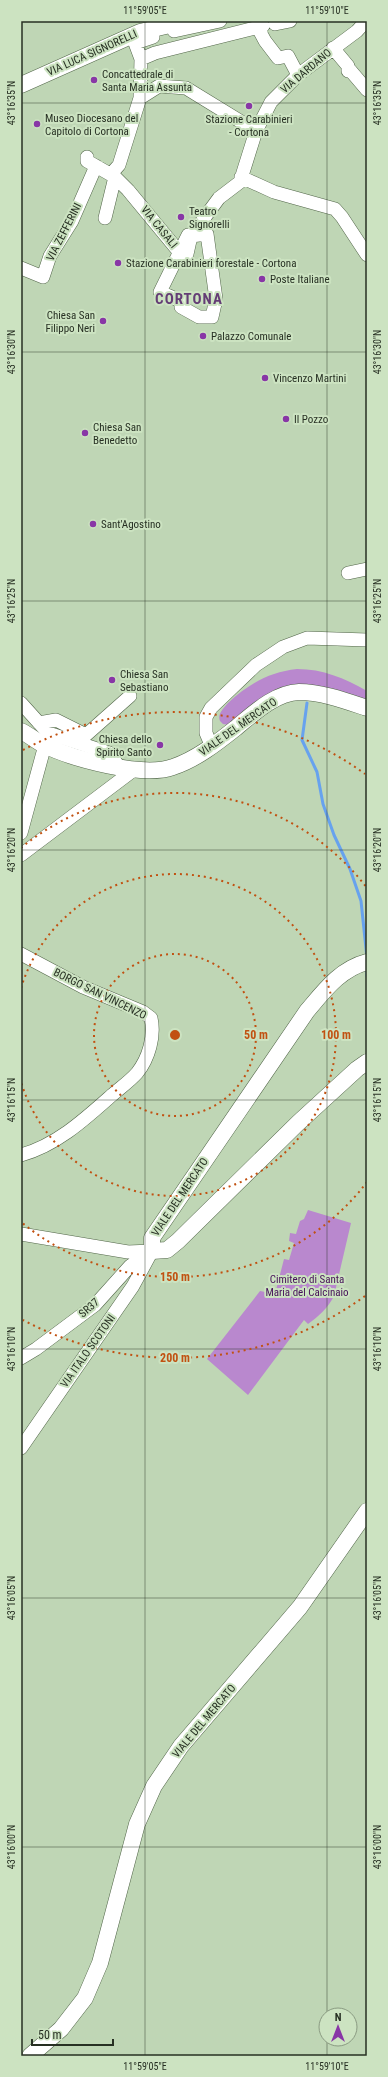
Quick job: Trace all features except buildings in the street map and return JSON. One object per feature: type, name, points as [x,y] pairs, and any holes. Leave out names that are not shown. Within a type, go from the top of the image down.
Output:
[{"type":"main road","name":"VIA LUCA SIGNORELLI","points":[[21,85],[140,32],[187,21]]},
{"type":"main road","name":"VIALE DEL MERCATO","points":[[21,731],[45,745],[76,757],[127,768],[162,770],[174,767],[212,747],[273,700],[298,692],[321,694],[367,708]]},
{"type":"main road","name":"VIALE DEL MERCATO","points":[[367,962],[351,968],[330,983],[307,1011],[152,1238],[152,1251],[167,1250],[178,1241],[298,1123],[357,1069],[367,1062]]},
{"type":"main road","name":"VIALE DEL MERCATO","points":[[30,2056],[61,2029],[85,1998],[100,1963],[137,1824],[154,1786],[181,1746],[300,1607],[367,1511]]},
{"type":"street","points":[[105,218],[113,176],[140,98],[141,59],[135,43],[220,21]]},
{"type":"street","points":[[141,59],[155,53],[290,21]]},
{"type":"street","name":"VIA DARDANO","points":[[180,253],[187,254],[191,236],[219,198],[237,185],[256,131],[271,102],[298,75],[333,48],[358,24]]},
{"type":"street","points":[[265,26],[265,41],[278,58],[288,56],[298,75]]},
{"type":"street","points":[[333,48],[348,66],[348,71],[350,70],[367,90]]},
{"type":"street","points":[[140,98],[159,86],[186,88],[256,131]]},
{"type":"street","name":"VIA CASALI","points":[[92,161],[113,176],[139,201],[160,230],[180,253]]},
{"type":"street","name":"VIA ZEFFERINI","points":[[21,268],[43,277],[53,250],[72,221],[92,161]]},
{"type":"street","points":[[241,177],[274,192],[335,209],[350,228],[367,255]]},
{"type":"street","points":[[180,253],[160,292],[183,302],[181,307],[199,317],[212,316],[216,299],[207,234],[191,236]]},
{"type":"street","points":[[348,572],[367,569]]},
{"type":"street","points":[[212,747],[206,733],[206,717],[211,708],[256,665],[283,647],[307,638],[367,640]]},
{"type":"street","points":[[39,723],[56,720],[86,735],[130,696]]},
{"type":"street","points":[[21,703],[48,733],[109,753],[127,768],[21,855]]},
{"type":"street","points":[[21,833],[45,745]]},
{"type":"street","name":"BORGO SAN VINCENZO","points":[[21,954],[83,988],[143,1012],[151,1018],[153,1027],[150,1048],[137,1072],[99,1107],[57,1140],[21,1155]]},
{"type":"street","points":[[21,1234],[128,1252],[152,1251]]},
{"type":"street","name":"SR37","points":[[21,1358],[42,1345],[95,1305],[130,1266],[152,1251]]},
{"type":"street","name":"VIA ITALO SCOTONI","points":[[21,1448],[134,1286],[152,1251]]},
{"type":"green space","points":[[297,669],[307,669],[325,673],[350,682],[367,691],[367,701],[321,688],[229,725],[223,724],[220,721],[219,716],[223,709],[244,690],[268,676]]},
{"type":"green space","name":"Cimitero di Santa Maria del Calcinaio","points":[[308,1210],[351,1223],[334,1296],[326,1308],[316,1318],[308,1324],[304,1320],[248,1395],[207,1359],[260,1291],[275,1294],[284,1259],[289,1260],[294,1243],[289,1241],[290,1233],[296,1234],[300,1221],[304,1219]]},
{"type":"waterway","points":[[307,703],[302,740],[317,772],[323,804],[334,835],[350,869],[361,901],[367,958]]},
{"type":"waterway","points":[[367,968],[367,976]]},
{"type":"place","name":"Concattedrale di Santa Maria Assunta","points":[[94,80]]},
{"type":"place","name":"Stazione Carabinieri - Cortona","points":[[249,106]]},
{"type":"place","name":"Museo Diocesano del Capitolo di Cortona","points":[[37,124]]},
{"type":"place","name":"Teatro Signorelli","points":[[181,217]]},
{"type":"place","name":"Stazione Carabinieri forestale - Cortona","points":[[118,263]]},
{"type":"place","name":"Poste Italiane","points":[[262,279]]},
{"type":"place","name":"Chiesa San Filippo Neri","points":[[103,321]]},
{"type":"place","name":"Palazzo Comunale","points":[[203,336]]},
{"type":"place","name":"Vincenzo Martini","points":[[265,378]]},
{"type":"place","name":"Il Pozzo","points":[[286,419]]},
{"type":"place","name":"Chiesa San Benedetto","points":[[85,433]]},
{"type":"place","name":"Sant'Agostino","points":[[93,524]]},
{"type":"place","name":"Chiesa San Sebastiano","points":[[112,680]]},
{"type":"place","name":"Chiesa dello Spirito Santo","points":[[160,745]]},
{"type":"district","name":"CORTONA","points":[[189,299]]}]
